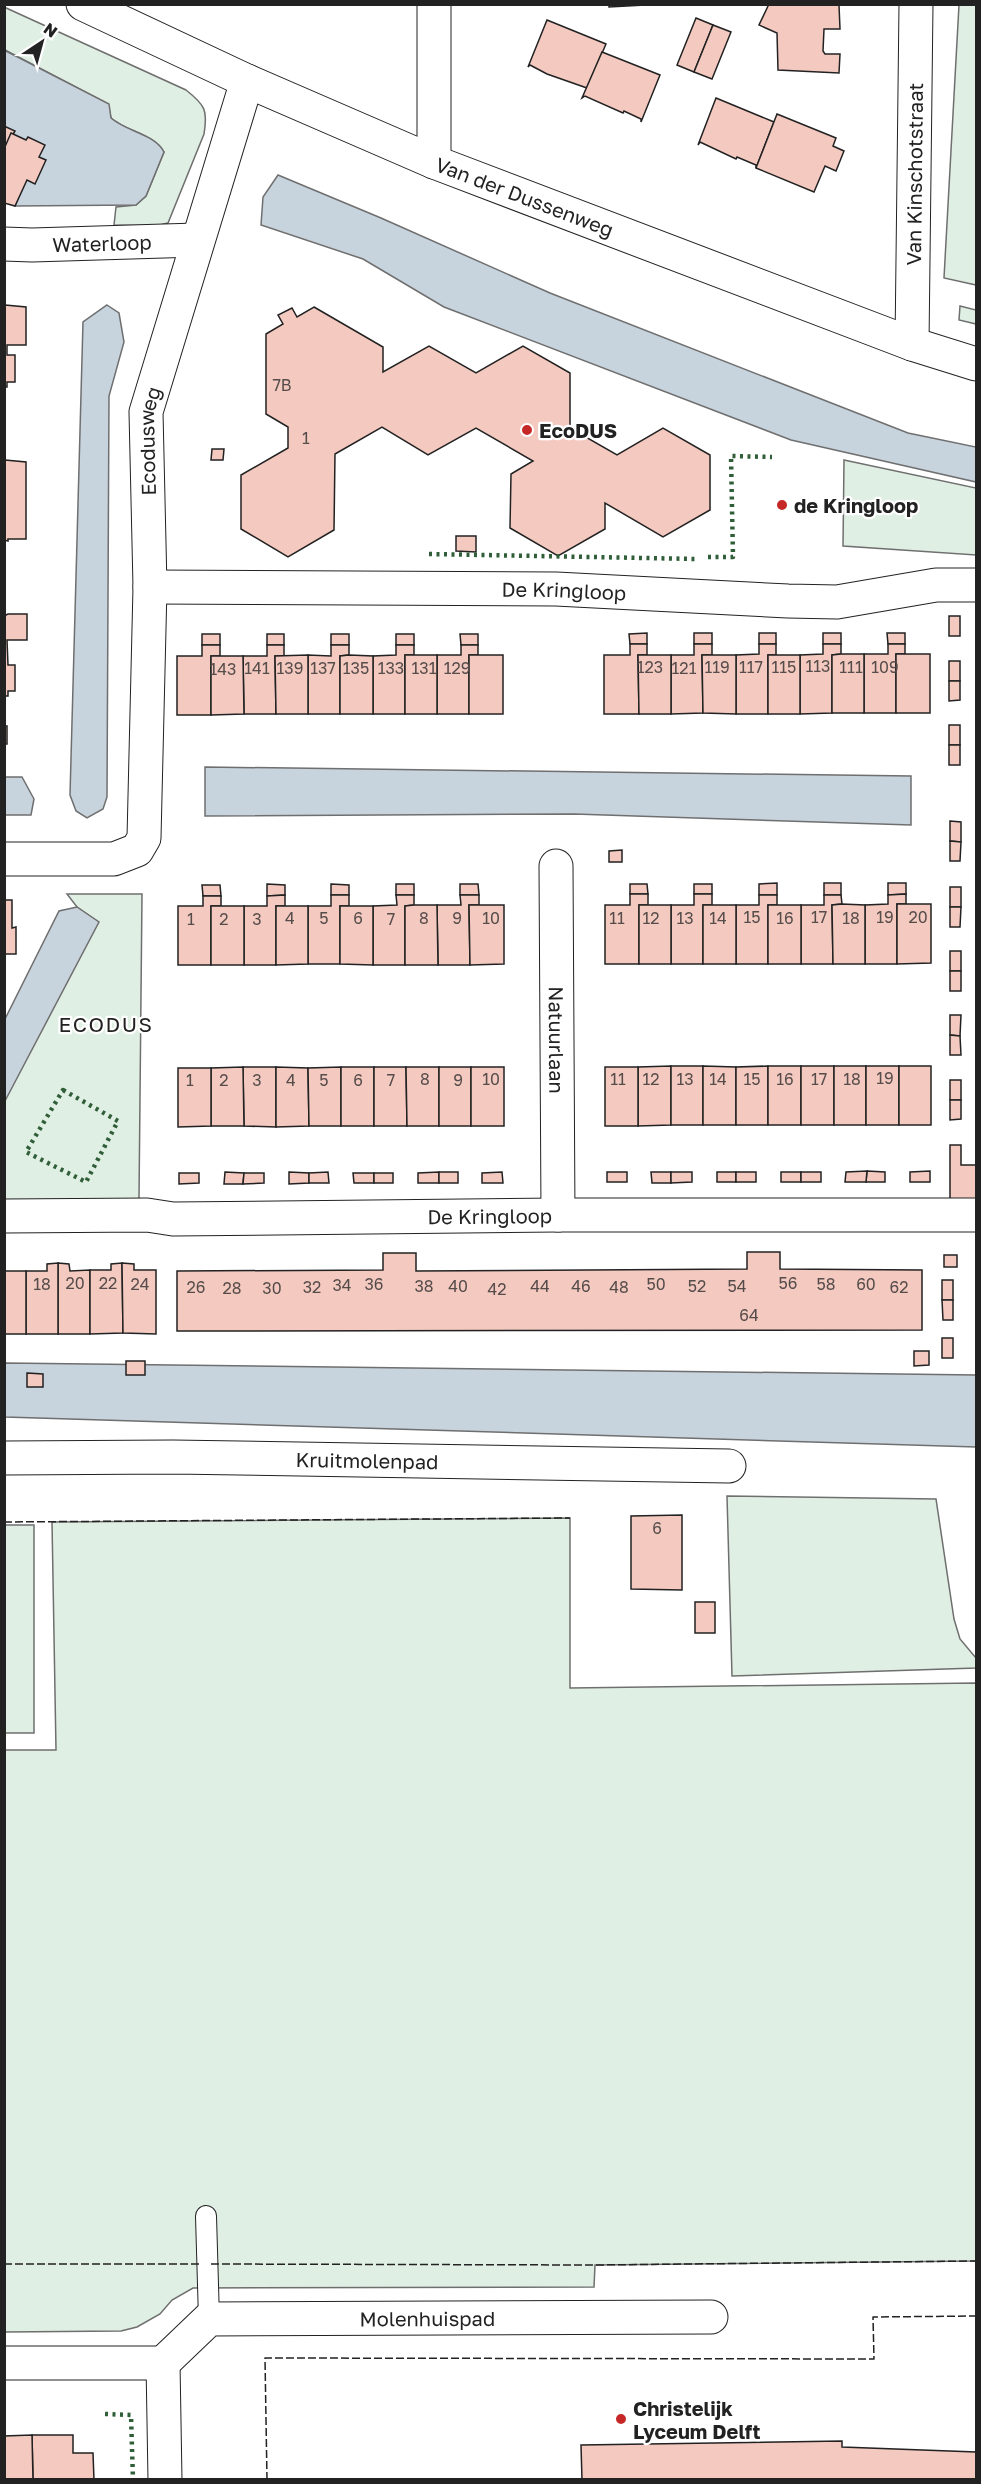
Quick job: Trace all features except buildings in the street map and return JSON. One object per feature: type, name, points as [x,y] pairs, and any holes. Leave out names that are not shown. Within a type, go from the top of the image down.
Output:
[{"type":"street","name":"Van der Dussenweg","points":[[83,4],[247,81],[434,162],[912,344],[976,364]]},
{"type":"street","points":[[434,4],[434,162]]},
{"type":"street","name":"Van Kinschotstraat","points":[[912,344],[916,4]]},
{"type":"street","name":"Ecodusweg","points":[[4,859],[114,859],[136,850],[144,838],[150,587],[146,412],[247,81]]},
{"type":"street","name":"Waterloop","points":[[4,244],[197,240]]},
{"type":"street","name":"De Kringloop","points":[[150,587],[556,589],[788,602],[837,602],[936,585],[976,585]]},
{"type":"street","name":"Natuurlaan","points":[[556,866],[558,1215]]},
{"type":"street","name":"De Kringloop","points":[[4,1216],[147,1215],[185,1219],[558,1215],[976,1215]]},
{"type":"street","name":"Kruitmolenpad","points":[[4,1458],[173,1457],[729,1466]]},
{"type":"street","name":"Molenhuispad","points":[[208,2319],[711,2317]]},
{"type":"street","points":[[4,2362],[163,2363],[208,2319]]},
{"type":"street","points":[[163,2363],[165,2480]]},
{"type":"lane","points":[[206,2216],[208,2319]]},
{"type":"green space","points":[[959,5],[976,5],[976,285],[944,278]]},
{"type":"green space","points":[[4,7],[186,90],[201,104],[206,119],[204,134],[168,223],[156,226],[114,225],[116,207],[136,205],[146,196],[164,152],[154,141],[111,118],[108,104],[5,50]]},
{"type":"green space","points":[[960,306],[976,310],[976,324],[959,320]]},
{"type":"green space","points":[[844,460],[976,488],[976,555],[843,546]]},
{"type":"green space","points":[[67,894],[142,894],[139,1199],[5,1201],[4,1101],[98,922],[77,907]]},
{"type":"green space","points":[[727,1496],[936,1499],[954,1619],[960,1639],[976,1658],[976,1668],[732,1676]]},
{"type":"green space","points":[[570,1518],[570,1688],[976,1683],[976,2261],[595,2265],[594,2287],[193,2288],[172,2300],[160,2314],[137,2327],[121,2331],[5,2332],[5,1750],[56,1750],[52,1522]]},
{"type":"green space","points":[[5,1525],[34,1525],[34,1733],[5,1733]]},
{"type":"shaded area","points":[[4,50],[109,104],[111,118],[160,146],[164,152],[146,196],[136,205],[15,206],[38,149],[5,134]]},
{"type":"shaded area","points":[[278,175],[550,293],[908,433],[976,447],[976,482],[791,440],[444,307],[363,259],[261,225],[263,197]]},
{"type":"shaded area","points":[[107,305],[119,313],[124,342],[109,396],[107,797],[103,809],[87,818],[76,811],[70,795],[83,322]]},
{"type":"shaded area","points":[[205,767],[911,776],[911,825],[574,814],[205,816]]},
{"type":"shaded area","points":[[4,777],[22,777],[34,799],[31,815],[5,815]]},
{"type":"shaded area","points":[[77,907],[99,922],[5,1101],[5,1019],[59,911]]},
{"type":"shaded area","points":[[5,1363],[976,1375],[976,1447],[5,1417]]},
{"type":"hedge","points":[[708,557],[733,557],[731,456],[772,457]]},
{"type":"hedge","points":[[429,554],[698,559]]},
{"type":"hedge","points":[[63,1090],[118,1121],[86,1182],[26,1152],[63,1090]]},
{"type":"hedge","points":[[105,2414],[131,2415],[133,2480]]},
{"type":"fence","points":[[4,1522],[570,1518]]},
{"type":"fence","points":[[211,2264],[594,2265],[976,2261]]},
{"type":"fence","points":[[4,2264],[202,2264]]},
{"type":"fence","points":[[267,2480],[265,2358],[874,2359],[873,2317],[976,2316]]},
{"type":"place","name":"EcoDUS","points":[[527,430]]},
{"type":"place","name":"de Kringloop","points":[[782,505]]},
{"type":"place","name":"Christelijk Lyceum Delft","points":[[621,2419]]},
{"type":"district","name":"ECODUS","points":[[106,1024]]}]
